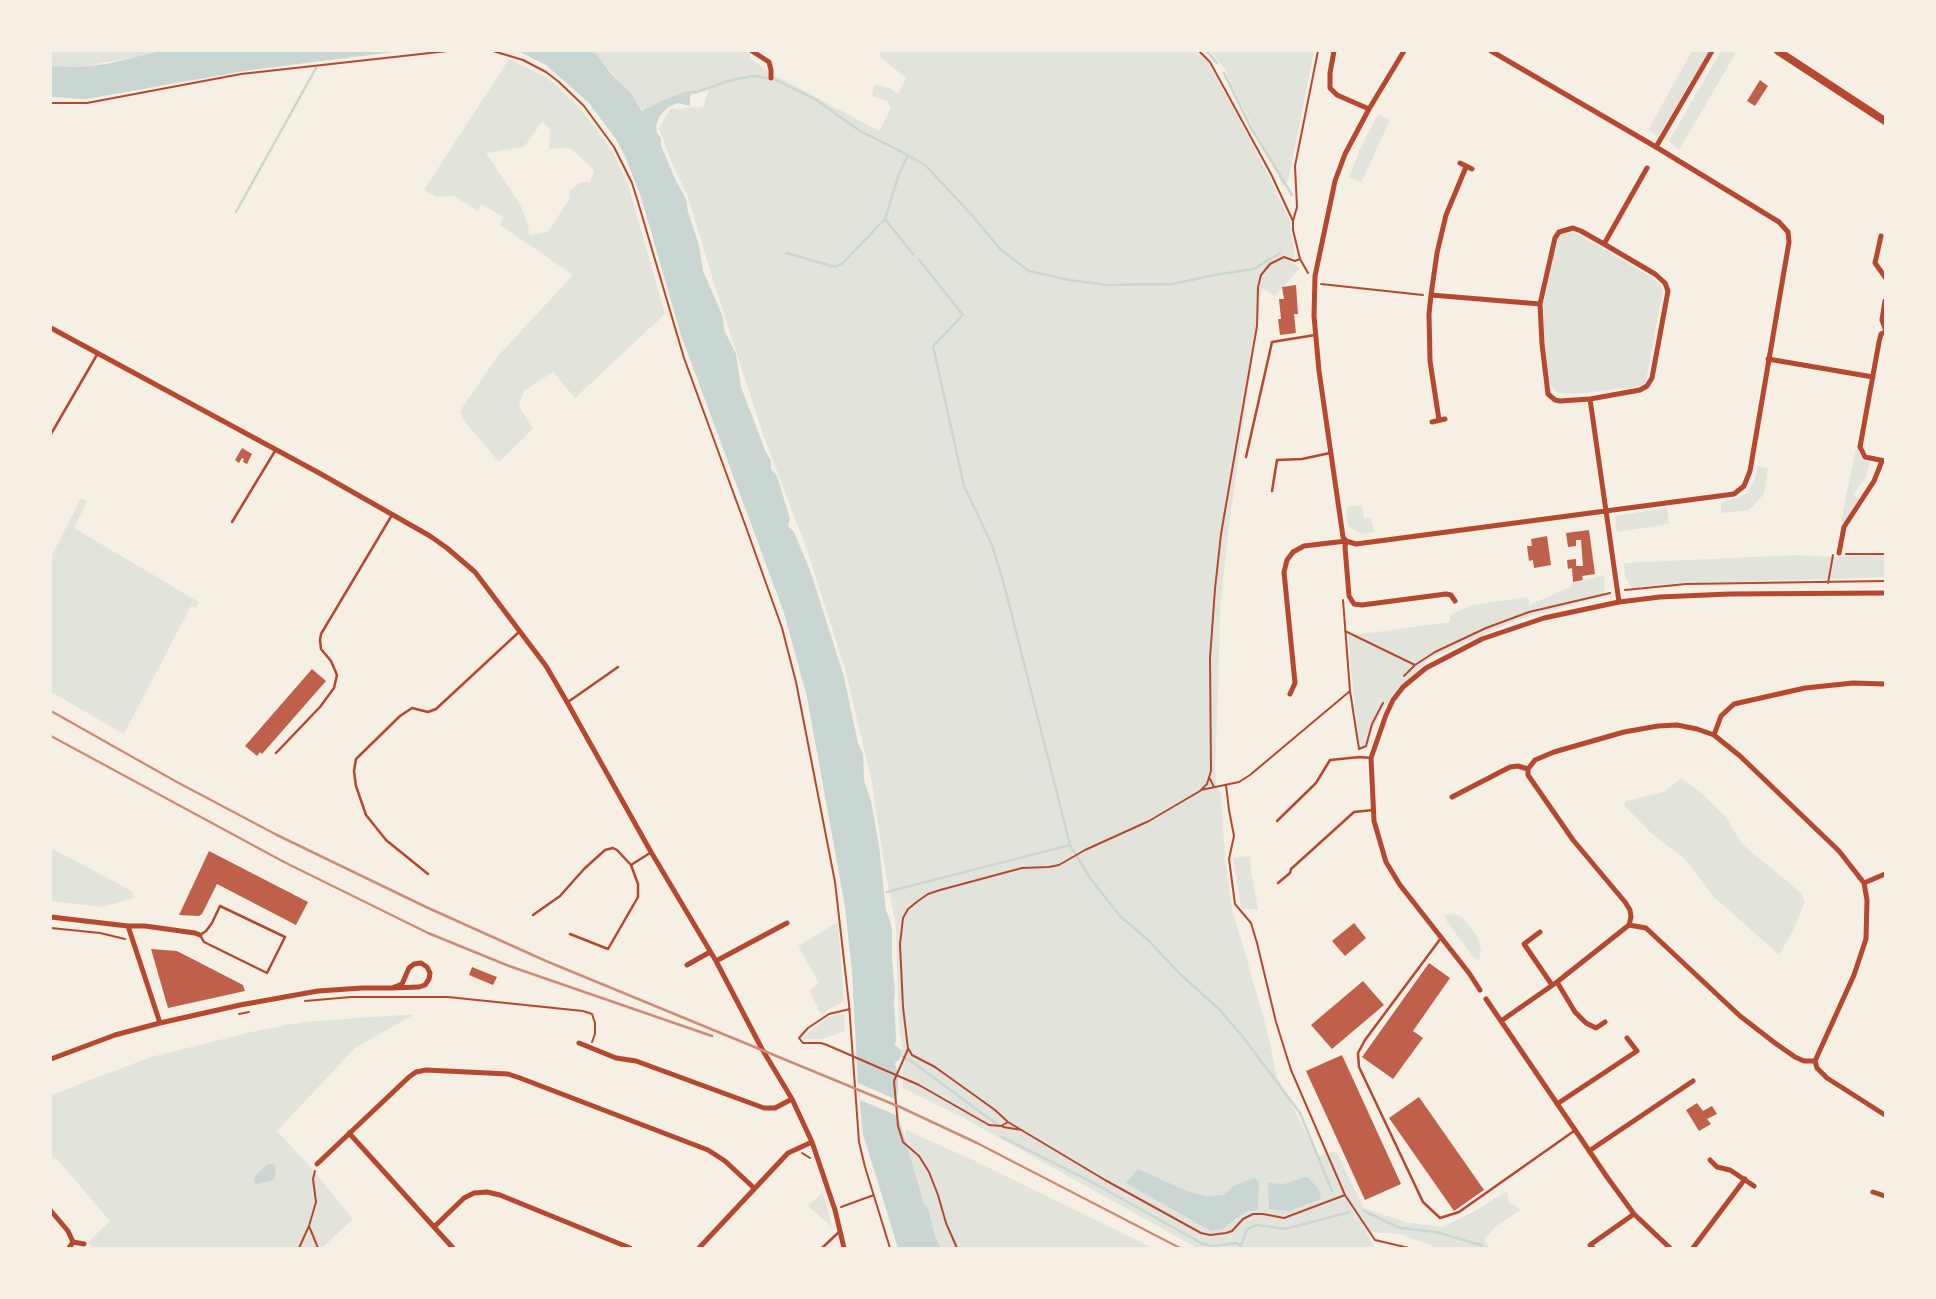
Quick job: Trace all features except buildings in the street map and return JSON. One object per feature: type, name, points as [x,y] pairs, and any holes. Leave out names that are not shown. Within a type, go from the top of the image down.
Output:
[{"type":"main road","points":[[1778,51],[1885,121]]},
{"type":"street","points":[[752,51],[769,62],[771,78]]},
{"type":"street","points":[[1334,51],[1330,74],[1330,88],[1337,95],[1369,109]]},
{"type":"street","points":[[1404,51],[1369,109],[1345,154],[1335,181],[1315,276],[1315,335],[1341,530],[1346,541],[1349,596],[1354,604],[1446,594],[1451,595],[1454,601]]},
{"type":"street","points":[[1290,694],[1294,683],[1284,572],[1287,560],[1293,552],[1304,546],[1346,541],[1356,544],[1734,494],[1744,486],[1750,470],[1789,242],[1788,232],[1779,222],[1656,147],[1491,51]]},
{"type":"street","points":[[1656,147],[1712,51]]},
{"type":"street","points":[[1432,422],[1442,420],[1430,361],[1429,314],[1437,253],[1446,215],[1469,168],[1460,163]]},
{"type":"street","points":[[1604,244],[1647,168]]},
{"type":"street","points":[[1573,228],[1654,274],[1665,283],[1668,291],[1652,378],[1647,386],[1640,390],[1590,399],[1555,400],[1548,394],[1542,344],[1540,304],[1555,238],[1559,232],[1573,228]]},
{"type":"street","points":[[1881,236],[1875,263],[1885,277]]},
{"type":"street","points":[[1431,296],[1540,304]]},
{"type":"street","points":[[1838,553],[1844,527],[1874,481],[1883,461],[1865,457],[1860,447],[1879,342],[1885,330],[1882,320],[1885,301]]},
{"type":"street","points":[[51,328],[275,451],[321,474],[434,539],[467,565],[493,595],[546,666],[716,961],[762,1049],[792,1099],[812,1142],[835,1210],[844,1248]]},
{"type":"street","points":[[1768,359],[1873,377]]},
{"type":"street","points":[[1590,399],[1619,602]]},
{"type":"street","points":[[1480,990],[1470,973],[1400,885],[1386,862],[1374,821],[1371,758],[1393,700],[1403,687],[1426,668],[1482,639],[1544,618],[1619,602],[1660,597],[1729,594],[1885,593]]},
{"type":"street","points":[[1714,735],[1721,716],[1734,704],[1805,688],[1853,683],[1885,684]]},
{"type":"street","points":[[1501,1021],[1554,984],[1629,925],[1631,916],[1626,902],[1573,840],[1534,786],[1528,775],[1528,769],[1535,760],[1561,750],[1624,732],[1677,725],[1697,729],[1714,735],[1740,756],[1839,851],[1864,883],[1867,900],[1866,939],[1854,975],[1815,1061],[1816,1068],[1827,1078],[1885,1115]]},
{"type":"street","points":[[1452,797],[1510,767],[1518,766],[1528,769]]},
{"type":"street","points":[[1864,883],[1885,874]]},
{"type":"street","points":[[51,917],[128,926],[144,926],[200,935]]},
{"type":"street","points":[[716,961],[787,923]]},
{"type":"street","points":[[1629,925],[1646,928],[1740,1016],[1775,1043],[1800,1059],[1815,1061]]},
{"type":"street","points":[[128,926],[160,1023]]},
{"type":"street","points":[[1540,932],[1524,944],[1575,1012],[1586,1023],[1596,1028],[1605,1022]]},
{"type":"street","points":[[687,965],[710,952]]},
{"type":"street","points":[[51,1059],[115,1035],[240,1005],[318,991],[419,987],[429,979],[430,973],[427,967],[421,964],[414,964],[409,968],[402,984],[392,988]]},
{"type":"street","points":[[406,974],[412,985],[419,987]]},
{"type":"street","points":[[1486,999],[1589,1152],[1634,1214],[1670,1248]]},
{"type":"street","points":[[1557,1104],[1637,1051],[1628,1038]]},
{"type":"street","points":[[579,1042],[616,1058],[636,1061],[764,1108],[775,1108],[792,1099]]},
{"type":"street","points":[[317,1164],[416,1072],[426,1070],[508,1074],[708,1150],[725,1161],[754,1188]]},
{"type":"street","points":[[1589,1152],[1693,1081]]},
{"type":"street","points":[[349,1133],[453,1248]]},
{"type":"street","points":[[699,1248],[788,1153],[812,1142]]},
{"type":"street","points":[[1710,1160],[1717,1167],[1730,1170],[1754,1186]]},
{"type":"street","points":[[1693,1248],[1745,1179]]},
{"type":"street","points":[[1874,1192],[1883,1196],[1885,1189]]},
{"type":"street","points":[[434,1227],[464,1198],[474,1193],[487,1192],[500,1195],[630,1248]]},
{"type":"street","points":[[51,1211],[68,1231],[74,1242]]},
{"type":"street","points":[[1593,1248],[1590,1245],[1634,1214]]},
{"type":"street","points":[[74,1242],[84,1244]]},
{"type":"street","points":[[69,1248],[74,1242]]},
{"type":"lane","points":[[1246,457],[1272,342],[1315,335]]},
{"type":"lane","points":[[51,434],[98,353]]},
{"type":"lane","points":[[232,522],[275,451]]},
{"type":"lane","points":[[1272,491],[1277,460],[1302,459],[1330,453]]},
{"type":"lane","points":[[276,753],[320,706],[334,688],[337,675],[335,668],[321,649],[321,634],[392,515]]},
{"type":"lane","points":[[428,874],[386,840],[366,815],[356,786],[354,771],[356,759],[400,716],[412,708],[428,712],[436,708],[520,631]]},
{"type":"lane","points":[[567,702],[618,667]]},
{"type":"lane","points":[[1277,821],[1316,783],[1330,760],[1360,757],[1371,758]]},
{"type":"lane","points":[[1278,883],[1354,812],[1374,810]]},
{"type":"lane","points":[[533,915],[560,896],[584,869],[605,850],[613,848],[617,850],[630,865],[638,884],[638,897],[608,949],[570,934]]},
{"type":"lane","points":[[630,865],[652,852]]},
{"type":"lane","points":[[220,906],[284,937],[267,973],[204,942],[200,935],[212,923],[220,906]]},
{"type":"lane","points":[[1442,937],[1365,1040],[1358,1053],[1359,1067],[1423,1202],[1440,1218],[1459,1212],[1575,1130]]},
{"type":"lane","points":[[822,1248],[840,1231]]},
{"type":"path","points":[[51,103],[87,103],[241,74],[448,51]]},
{"type":"path","points":[[493,51],[523,60],[546,72],[584,106],[614,147],[632,183],[684,358],[782,628],[794,673],[835,882],[850,1009],[859,1142],[890,1248]]},
{"type":"path","points":[[1199,51],[1210,62],[1271,174],[1293,220],[1300,259],[1306,272],[1315,276]]},
{"type":"path","points":[[1293,220],[1298,207],[1295,166],[1318,51]]},
{"type":"path","points":[[1214,787],[1210,779],[1210,658],[1215,589],[1221,534],[1257,326],[1258,286],[1261,275],[1270,264],[1284,257],[1295,261],[1300,259]]},
{"type":"path","points":[[1315,283],[1431,296]]},
{"type":"path","points":[[1828,582],[1833,554],[1885,554]]},
{"type":"path","points":[[1617,591],[1686,584],[1885,581]]},
{"type":"path","points":[[1342,592],[1350,691],[1360,757]]},
{"type":"path","points":[[1346,631],[1415,665]]},
{"type":"path","points":[[957,1248],[946,1223],[929,1172],[919,1156],[903,1142],[898,1126],[894,1081],[907,1046],[900,944],[903,918],[908,910],[928,894],[957,884],[1022,868],[1051,867],[1067,861],[1085,850],[1149,821],[1200,791],[1239,782],[1259,769],[1350,691]]},
{"type":"path","points":[[1200,791],[1210,779]]},
{"type":"path","points":[[1226,785],[1234,836],[1229,859],[1235,904],[1251,923],[1276,1022],[1291,1070],[1345,1196],[1375,1240],[1409,1248]]},
{"type":"path","points":[[51,928],[100,933],[127,939]]},
{"type":"path","points":[[302,1002],[351,997],[448,997],[583,1011],[592,1014],[595,1023],[595,1034],[590,1047]]},
{"type":"path","points":[[850,1009],[829,1014],[808,1028],[799,1038],[802,1043],[821,1043],[844,1053],[919,1086],[989,1125],[1025,1131]]},
{"type":"path","points":[[230,1015],[249,1012]]},
{"type":"path","points":[[907,1046],[912,1055],[935,1067],[995,1110],[1008,1122],[1112,1184],[1201,1232],[1210,1235],[1226,1233],[1232,1231],[1243,1218],[1253,1214],[1284,1218],[1345,1196]]},
{"type":"path","points":[[1001,1126],[1008,1122]]},
{"type":"path","points":[[299,1248],[309,1226],[316,1202],[313,1179],[317,1164]]},
{"type":"path","points":[[835,1210],[874,1195]]},
{"type":"path","points":[[309,1226],[318,1248]]},
{"type":"shaded area","points":[[51,51],[172,51],[78,67],[51,66]]},
{"type":"shaded area","points":[[161,51],[402,51],[250,70],[86,99],[51,97],[51,66],[78,67],[107,64]]},
{"type":"shaded area","points":[[518,51],[591,51],[597,55],[613,76],[630,92],[642,111],[666,99],[688,91],[692,92],[690,106],[678,103],[668,107],[659,117],[656,126],[657,133],[661,138],[661,145],[675,179],[686,199],[688,212],[699,245],[703,271],[723,317],[724,330],[736,354],[741,387],[771,461],[771,469],[777,476],[790,519],[788,526],[794,532],[811,573],[844,677],[858,743],[863,754],[864,781],[871,801],[879,846],[886,911],[892,929],[895,1045],[902,1051],[899,1060],[895,1063],[898,1073],[897,1100],[899,1119],[924,1204],[928,1208],[935,1236],[941,1248],[898,1248],[863,1134],[858,1083],[852,971],[845,907],[807,697],[784,613],[681,335],[641,197],[625,156],[616,139],[588,102],[546,65]]},
{"type":"shaded area","points":[[592,51],[749,51],[751,59],[771,73],[768,74],[784,80],[879,131],[891,108],[887,101],[872,96],[874,84],[890,88],[898,94],[906,78],[879,56],[881,51],[1196,51],[1208,62],[1269,176],[1290,222],[1295,257],[1289,259],[1280,256],[1300,268],[1275,296],[1262,288],[1228,533],[1220,611],[1215,768],[1216,786],[1221,794],[1225,861],[1232,908],[1267,1030],[1277,1077],[1318,1156],[1336,1151],[1364,1208],[1405,1222],[1442,1227],[1475,1211],[1507,1191],[1509,1202],[1521,1210],[1496,1226],[1484,1240],[1490,1248],[1438,1248],[1400,1234],[1366,1232],[1375,1248],[1197,1248],[960,1116],[903,1088],[896,926],[871,778],[845,669],[807,550],[764,437],[687,194],[672,164],[659,128],[670,109],[703,107],[709,89],[644,111]]},
{"type":"shaded area","points":[[1210,51],[1314,51],[1289,177],[1284,187],[1227,76],[1228,73]]},
{"type":"shaded area","points":[[1692,51],[1709,51],[1658,136],[1648,130]]},
{"type":"shaded area","points":[[1721,51],[1737,51],[1679,150],[1669,141]]},
{"type":"shaded area","points":[[509,59],[546,77],[581,109],[613,152],[628,185],[665,314],[575,398],[553,372],[524,391],[519,406],[533,429],[499,462],[465,422],[460,411],[497,357],[573,275],[500,225],[503,217],[481,204],[478,211],[454,196],[436,197],[424,190]],"holes":[[[542,122],[550,129],[549,149],[570,148],[594,170],[590,182],[581,182],[569,191],[570,198],[548,232],[529,235],[528,225],[520,204],[486,153],[524,147]]]},
{"type":"shaded area","points":[[1378,114],[1390,120],[1361,183],[1349,177],[1362,145]]},
{"type":"shaded area","points":[[1570,232],[1581,236],[1656,280],[1663,289],[1646,381],[1641,386],[1573,394],[1557,393],[1549,383],[1544,346],[1544,307],[1554,249],[1561,234]]},
{"type":"shaded area","points":[[1856,449],[1858,449],[1864,461],[1870,462],[1866,478],[1853,494],[1858,499],[1848,519],[1843,522],[1841,520]]},
{"type":"shaded area","points":[[1757,466],[1768,468],[1764,494],[1749,510],[1721,513],[1721,502],[1735,499],[1747,493],[1755,480]]},
{"type":"shaded area","points":[[81,498],[87,501],[74,528],[199,602],[195,608],[191,606],[124,734],[51,692],[51,557]]},
{"type":"shaded area","points":[[1362,505],[1364,518],[1371,518],[1374,532],[1361,534],[1348,526],[1346,507]]},
{"type":"shaded area","points":[[1667,508],[1669,524],[1617,532],[1615,516]]},
{"type":"shaded area","points":[[1795,555],[1831,557],[1885,555],[1885,577],[1665,584],[1632,588],[1625,577],[1624,563]]},
{"type":"shaded area","points":[[1605,575],[1604,596],[1517,620],[1429,659],[1391,696],[1375,723],[1367,750],[1359,749],[1348,636],[1450,622],[1450,615],[1472,605],[1528,597],[1530,605],[1572,586],[1571,583]]},
{"type":"shaded area","points":[[1681,778],[1700,792],[1726,817],[1742,844],[1799,891],[1805,901],[1793,931],[1779,955],[1713,896],[1685,859],[1651,833],[1624,805],[1626,801],[1664,792]]},
{"type":"shaded area","points":[[51,848],[132,891],[134,898],[102,907],[51,901]]},
{"type":"shaded area","points":[[1250,856],[1258,910],[1241,908],[1233,858]]},
{"type":"shaded area","points":[[1452,914],[1462,917],[1475,933],[1481,951],[1479,960],[1474,958],[1446,920],[1445,915]]},
{"type":"shaded area","points":[[838,922],[844,1001],[821,1014],[809,990],[819,983],[798,946]]},
{"type":"shaded area","points":[[844,1013],[845,1031],[822,1039],[803,1039],[807,1033],[829,1017]]},
{"type":"shaded area","points":[[413,1015],[355,1048],[277,1131],[307,1163],[353,1219],[322,1248],[94,1248],[88,1242],[110,1221],[56,1158],[51,1161],[51,1095],[151,1057],[251,1032],[303,1022]]},
{"type":"shaded area","points":[[906,1130],[975,1161],[1153,1248],[941,1248],[935,1236],[928,1208],[924,1204],[906,1147]]},
{"type":"shaded area","points":[[268,1164],[276,1166],[274,1180],[256,1184],[254,1181],[255,1176]]},
{"type":"shaded area","points":[[1138,1169],[1189,1192],[1207,1196],[1223,1195],[1234,1186],[1254,1178],[1259,1181],[1258,1210],[1248,1211],[1223,1229],[1211,1231],[1126,1183]]},
{"type":"shaded area","points":[[1305,1177],[1309,1178],[1319,1190],[1321,1199],[1289,1211],[1269,1209],[1268,1183],[1284,1184]]},
{"type":"shaded area","points":[[822,1192],[825,1199],[832,1227],[808,1206]]},
{"type":"pier","points":[[858,1083],[897,1100],[898,1116],[860,1100]]},
{"type":"waterway","points":[[1207,51],[1217,63]]},
{"type":"waterway","points":[[236,212],[316,68]]},
{"type":"waterway","points":[[1224,73],[1250,126],[1292,195]]},
{"type":"waterway","points":[[692,92],[752,76],[768,78]]},
{"type":"waterway","points":[[776,80],[815,99],[860,131],[925,165],[971,214],[1000,249],[1029,271],[1069,280],[1107,285],[1173,284],[1254,269],[1280,253]]},
{"type":"waterway","points":[[908,155],[899,174],[885,219],[913,254]]},
{"type":"waterway","points":[[786,253],[835,267],[843,263],[885,219]]},
{"type":"waterway","points":[[919,260],[963,315],[933,346],[964,486],[992,545],[1005,588],[1070,845],[1090,878],[1120,916],[1148,940],[1180,974],[1219,1009],[1243,1037],[1300,1113],[1332,1191]]},
{"type":"waterway","points":[[887,892],[1070,845]]},
{"type":"waterway","points":[[898,1054],[911,1061],[998,1125]]},
{"type":"waterway","points":[[1002,1137],[1088,1180],[1203,1244],[1213,1246],[1237,1243],[1240,1245]]},
{"type":"waterway","points":[[1364,1211],[1400,1228],[1436,1232],[1481,1245],[1483,1248]]},
{"type":"waterway","points":[[1240,1248],[1247,1229],[1257,1225],[1285,1229],[1350,1212]]},
{"type":"railway","points":[[51,711],[175,781],[277,835],[426,907],[546,961],[900,1107],[977,1143],[1180,1248]]},
{"type":"railway","points":[[51,736],[284,862],[428,933],[509,966],[712,1036]]}]
